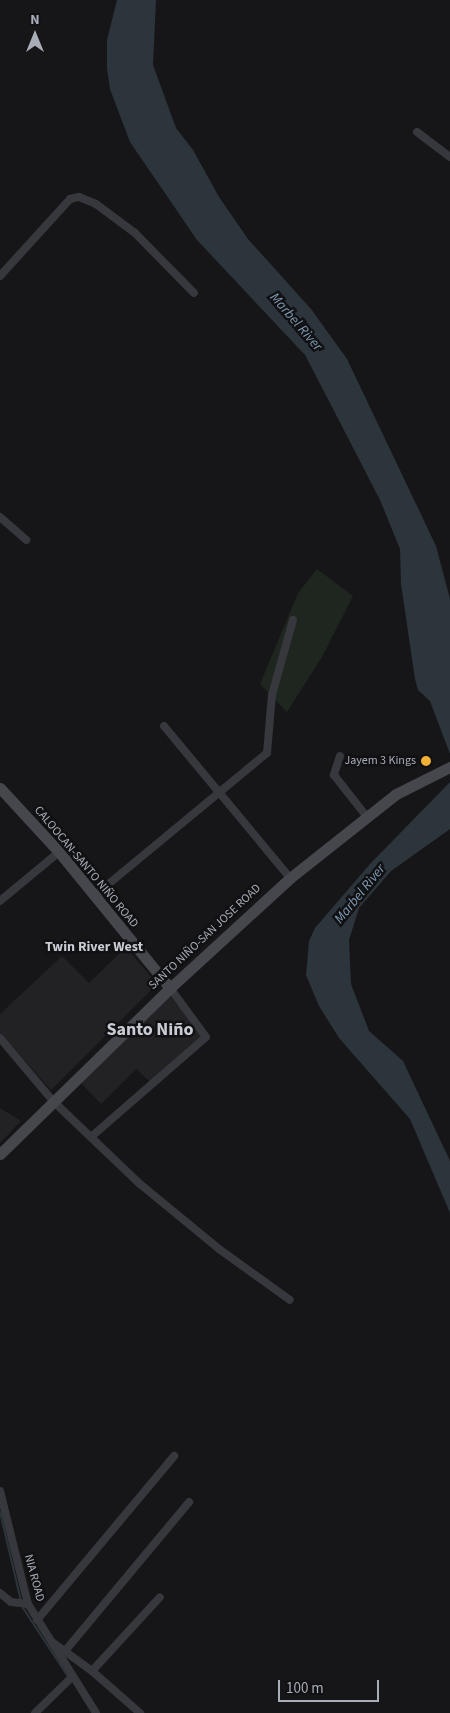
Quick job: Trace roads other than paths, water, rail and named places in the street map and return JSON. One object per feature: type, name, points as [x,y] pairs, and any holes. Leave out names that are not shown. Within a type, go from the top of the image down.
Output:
[{"type":"main road","name":"SANTO NIÑO-SAN JOSE ROAD","points":[[0,1154],[170,988],[290,878],[406,787],[447,768]]},
{"type":"main road","name":"CALOOCAN-SANTO NIÑO ROAD","points":[[0,788],[59,852],[170,988]]},
{"type":"street","points":[[417,132],[450,157]]},
{"type":"street","points":[[0,276],[70,199],[79,197],[96,204],[135,232],[194,293]]},
{"type":"street","points":[[0,517],[26,540]]},
{"type":"street","points":[[94,896],[267,754],[274,681],[293,620]]},
{"type":"street","points":[[164,726],[290,878]]},
{"type":"street","points":[[340,756],[334,775],[367,817]]},
{"type":"street","points":[[0,901],[59,852]]},
{"type":"street","points":[[91,1137],[206,1036],[170,988]]},
{"type":"street","points":[[0,1038],[53,1101],[178,1217],[290,1300]]},
{"type":"street","points":[[37,1620],[174,1456]]},
{"type":"street","name":"NIA ROAD","points":[[0,1490],[28,1604],[51,1642],[69,1679],[96,1713]]},
{"type":"street","points":[[65,1651],[189,1502]]},
{"type":"street","points":[[0,1593],[11,1602],[28,1604]]},
{"type":"street","points":[[92,1671],[160,1596]]},
{"type":"street","points":[[51,1642],[92,1671],[140,1713]]},
{"type":"street","points":[[35,1713],[69,1679]]},
{"type":"water","name":"Marbel River","points":[[117,0],[156,0],[153,65],[176,128],[193,150],[219,197],[248,239],[311,309],[347,359],[436,546],[450,599],[450,754],[430,701],[418,690],[415,679],[401,584],[400,549],[380,500],[316,376],[305,355],[197,240],[130,142],[110,89],[107,69],[107,40]]},
{"type":"water","name":"Marbel River","points":[[450,782],[450,829],[391,871],[359,908],[349,940],[351,984],[369,1031],[403,1061],[450,1161],[450,1213],[410,1119],[339,1038],[319,1006],[306,975],[309,941],[315,928],[370,864]]},
{"type":"waterway","points":[[0,1512],[21,1601]]},
{"type":"waterway","points":[[23,1608],[69,1678]]},
{"type":"place","name":"Jayem 3 Kings","points":[[426,761]]},
{"type":"district","name":"Twin River West","points":[[94,947]]},
{"type":"district","name":"Santo Niño","points":[[150,1030]]}]
